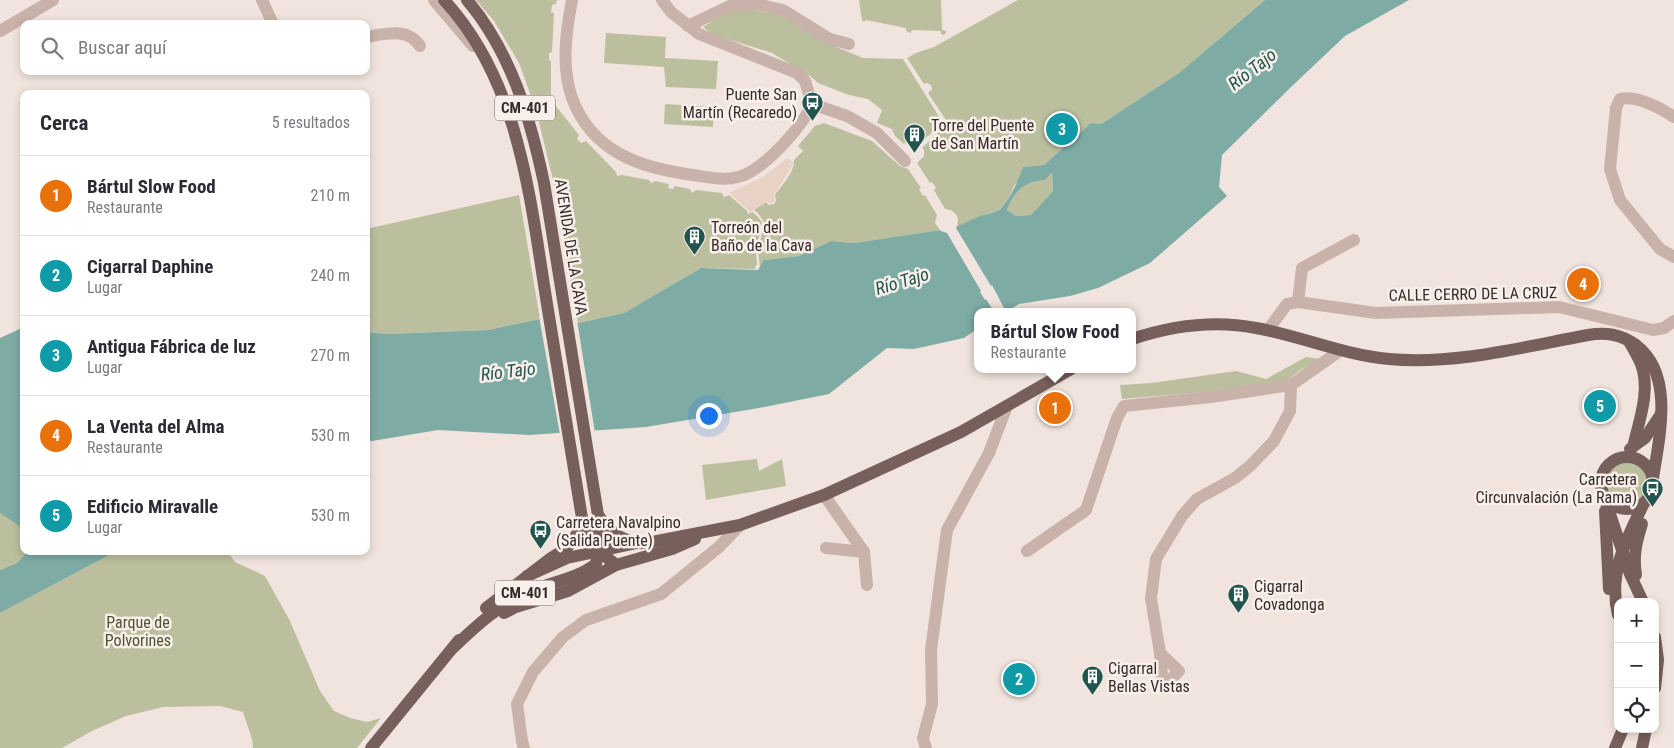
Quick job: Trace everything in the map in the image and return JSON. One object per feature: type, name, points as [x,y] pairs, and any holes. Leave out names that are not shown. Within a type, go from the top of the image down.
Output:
[{"type":"main road","name":"AVENIDA DE LA CAVA","points":[[444,0],[473,38],[487,64],[508,109],[515,132],[526,177],[582,518]]},
{"type":"main road","name":"AVENIDA DE LA CAVA","points":[[467,0],[501,51],[517,86],[538,151],[598,515]]},
{"type":"main road","points":[[1136,338],[1152,332],[1179,327],[1236,325],[1268,330],[1363,356],[1391,360],[1439,360],[1588,335],[1609,334],[1629,340],[1646,352],[1659,371],[1664,392],[1664,410],[1652,492],[1644,503],[1622,551],[1614,579],[1616,598]]},
{"type":"main road","points":[[1629,340],[1641,364],[1644,377],[1644,397],[1633,447]]},
{"type":"main road","points":[[527,576],[567,558],[637,543],[647,543],[740,525],[824,495],[961,432],[1064,373]]},
{"type":"main road","points":[[1622,457],[1645,438],[1664,410]]},
{"type":"main road","points":[[1641,597],[1630,574],[1600,485],[1604,470],[1615,459],[1622,457],[1638,459],[1645,464],[1653,478]]},
{"type":"main road","points":[[1605,499],[1619,509],[1628,510],[1637,508],[1644,503]]},
{"type":"main road","points":[[1605,499],[1607,574],[1609,590],[1614,602]]},
{"type":"main road","points":[[1641,597],[1634,556],[1635,546],[1646,512],[1644,503]]},
{"type":"main road","points":[[598,515],[612,532],[625,540],[637,543]]},
{"type":"main road","name":"CM-401","points":[[454,647],[488,615],[508,602],[529,591],[586,572],[596,564],[598,515]]},
{"type":"main road","points":[[582,518],[589,543],[616,565]]},
{"type":"main road","name":"CM-401","points":[[371,748],[484,609],[573,542],[578,534],[582,518]]},
{"type":"main road","points":[[454,647],[516,607],[568,591],[616,565],[672,549],[715,530]]},
{"type":"main road","points":[[1616,748],[1622,733]]},
{"type":"main road","points":[[1642,748],[1645,733]]},
{"type":"street","points":[[0,31],[53,0]]},
{"type":"street","points":[[262,0],[271,20]]},
{"type":"street","name":"AVENIDA DE LA CAVA","points":[[434,0],[487,64]]},
{"type":"street","points":[[572,0],[566,42],[567,81],[572,99],[583,121],[596,136],[634,162],[653,168],[722,179],[740,177],[764,162],[807,116],[812,104],[805,81],[797,73],[698,34],[671,12],[662,0]]},
{"type":"street","points":[[688,26],[730,6],[756,4],[784,10],[830,39],[849,44]]},
{"type":"street","points":[[370,36],[402,32],[416,39],[420,46]]},
{"type":"street","points":[[1674,117],[1654,105],[1626,98],[1620,99],[1616,108],[1610,169],[1620,200],[1660,249],[1674,257]]},
{"type":"street","points":[[812,104],[847,116],[877,133],[905,161]]},
{"type":"street","points":[[1268,330],[1287,304],[1298,302],[1302,268],[1354,240]]},
{"type":"street","name":"CALLE CERRO DE LA CRUZ","points":[[1298,302],[1376,313],[1559,307],[1653,330],[1664,328],[1674,321]]},
{"type":"street","points":[[1588,314],[1588,335]]},
{"type":"street","points":[[1027,551],[1086,510],[1117,418],[1124,406],[1211,397],[1291,385],[1342,350]]},
{"type":"street","points":[[1160,653],[1151,598],[1156,559],[1182,516],[1197,499],[1235,478],[1250,466],[1274,441],[1290,412],[1291,385]]},
{"type":"street","points":[[926,748],[923,738],[932,704],[931,650],[947,530],[989,453],[1007,406]]},
{"type":"street","points":[[824,495],[864,552],[867,585]]},
{"type":"street","points":[[524,748],[517,704],[533,672],[563,637],[586,620],[661,594],[719,547],[740,525]]},
{"type":"street","points":[[826,548],[864,552]]},
{"type":"green space","points":[[476,0],[557,0],[556,4],[552,5],[551,12],[554,13],[552,52],[549,53],[549,60],[551,61],[551,97],[547,100],[547,104],[552,107],[555,105],[579,135],[577,139],[581,143],[586,141],[616,172],[617,176],[622,175],[649,180],[651,183],[655,181],[669,184],[668,187],[671,189],[675,186],[690,189],[692,193],[696,190],[722,193],[724,197],[729,195],[748,214],[752,212],[756,215],[762,222],[758,241],[755,245],[757,248],[756,269],[701,268],[624,313],[578,323],[555,188],[536,110],[519,63],[494,21]]},
{"type":"green space","points":[[859,0],[941,0],[942,30],[946,31],[946,33],[944,35],[941,34],[941,31],[912,30],[911,33],[906,31],[906,28],[866,20],[864,22],[862,20]]},
{"type":"green space","points":[[1018,0],[1265,0],[1179,73],[1101,124],[1091,123],[1044,165],[1023,167],[1020,178],[1006,204],[997,211],[981,216],[956,228],[958,218],[955,213],[945,209],[934,190],[936,188],[932,182],[930,183],[917,163],[924,156],[922,148],[948,123],[928,93],[932,89],[931,85],[924,84],[907,58],[934,47]]},
{"type":"green space","points":[[750,9],[780,15],[834,46],[863,58],[903,59],[943,123],[919,144],[916,141],[909,140],[904,144],[895,136],[892,129],[877,123],[882,110],[868,99],[849,95],[818,83],[772,53],[712,34],[703,27],[728,12]]},
{"type":"green space","points":[[606,33],[666,37],[665,58],[718,61],[716,89],[666,87],[664,67],[604,63]]},
{"type":"green space","points":[[665,104],[714,107],[713,127],[664,124]]},
{"type":"green space","points":[[824,123],[872,141],[900,166],[908,169],[921,188],[919,189],[923,196],[925,195],[937,215],[935,223],[940,230],[854,243],[831,241],[799,256],[764,260],[760,267],[758,252],[761,247],[764,222],[754,210],[766,202],[769,205],[774,204],[776,201],[775,195],[790,174],[794,160],[803,151],[798,146],[815,126]]},
{"type":"green space","points":[[1052,171],[1053,191],[1031,215],[1016,216],[1007,210],[1013,197],[1021,188],[1032,182],[1045,180]]},
{"type":"green space","points":[[519,195],[540,319],[488,330],[387,334],[370,332],[370,228]]},
{"type":"green space","points":[[1306,357],[1320,359],[1286,381],[1263,387],[1122,399],[1120,385],[1152,383],[1236,371],[1266,379]]},
{"type":"green space","points":[[757,459],[759,471],[782,459],[786,486],[706,500],[702,465]]},
{"type":"green space","points":[[1627,461],[1642,467],[1648,482],[1642,497],[1627,503],[1612,497],[1606,482],[1612,467]]},
{"type":"green space","points":[[0,513],[20,525],[20,555],[24,555],[17,563],[0,570]]},
{"type":"green space","name":"Parque de Polvorines","points":[[109,555],[230,555],[235,562],[265,576],[290,621],[320,691],[334,711],[350,718],[367,722],[381,718],[357,748],[253,748],[243,712],[220,706],[163,707],[126,716],[92,731],[62,748],[0,748],[0,613]]},
{"type":"shaded area","points":[[787,158],[794,163],[774,195],[775,201],[770,204],[767,201],[750,212],[729,193],[763,177]]},
{"type":"water","name":"Río Tajo","points":[[1265,0],[1409,0],[1345,36],[1222,155],[1219,187],[1227,196],[1150,263],[1098,288],[1070,296],[1019,304],[1012,308],[974,308],[974,331],[964,338],[914,349],[887,348],[829,394],[646,427],[529,435],[438,430],[370,441],[370,332],[387,334],[488,330],[540,319],[578,323],[624,313],[701,268],[758,270],[764,260],[799,256],[831,241],[854,243],[940,230],[945,232],[980,216],[999,210],[1010,196],[1023,167],[1044,165],[1091,123],[1101,124],[1179,73]],"holes":[[[1052,172],[1053,191],[1031,215],[1016,216],[1007,210],[1013,197],[1021,188],[1032,182],[1045,180]]]},
{"type":"water","points":[[20,329],[20,526],[0,513],[0,338]]},
{"type":"water","points":[[24,555],[109,555],[0,613],[0,570],[17,563]]},
{"type":"pier","points":[[958,224],[956,228],[992,285],[1004,308],[992,308],[985,300],[947,233],[938,228],[946,230]]},
{"type":"pier","points":[[539,316],[577,320],[595,433],[560,435]]},
{"type":"place","name":"Puente San Martín (Recaredo)","points":[[813,122]]},
{"type":"place","name":"Antigua Fábrica de luz","points":[[1062,129]]},
{"type":"place","name":"Torre del Puente de San Martín","points":[[915,153]]},
{"type":"place","name":"Torreón del Baño de la Cava","points":[[695,255]]},
{"type":"place","name":"La Venta del Alma","points":[[1583,284]]},
{"type":"place","name":"Edificio Miravalle","points":[[1600,406]]},
{"type":"place","name":"Bártul Slow Food","points":[[1055,408]]},
{"type":"place","name":"Carretera Circunvalación (La Rama)","points":[[1653,507]]},
{"type":"place","name":"Carretera Navalpino (Salida Puente)","points":[[540,550]]},
{"type":"place","name":"Cigarral Covadonga","points":[[1238,614]]},
{"type":"place","name":"Cigarral Daphine","points":[[1019,679]]},
{"type":"place","name":"Cigarral Bellas Vistas","points":[[1092,696]]}]
